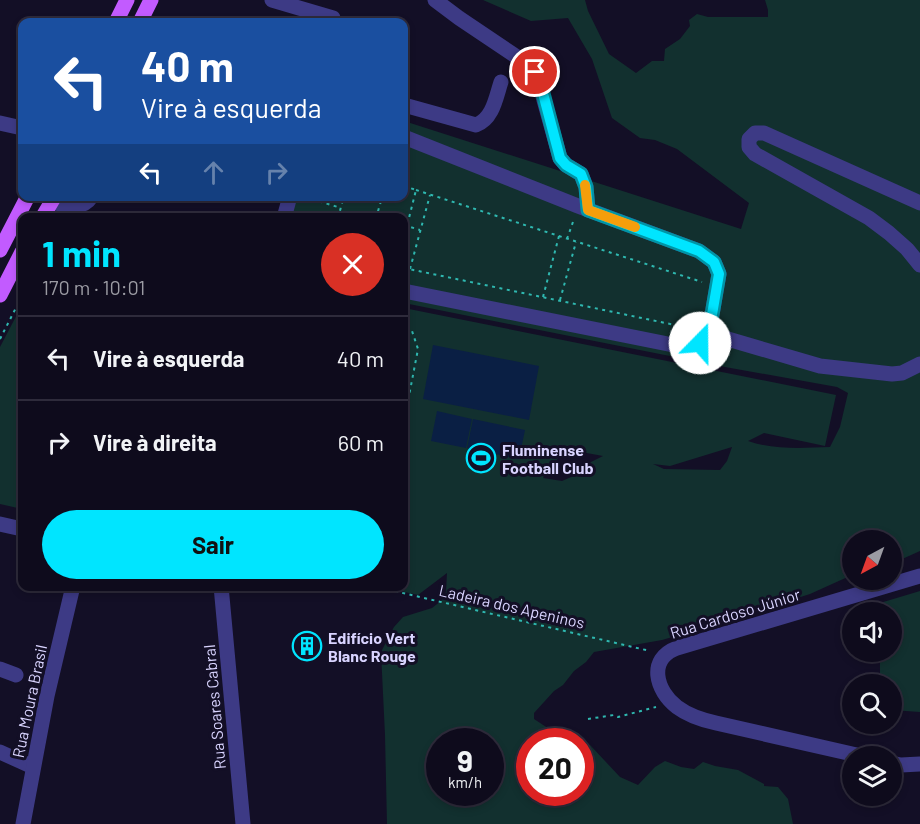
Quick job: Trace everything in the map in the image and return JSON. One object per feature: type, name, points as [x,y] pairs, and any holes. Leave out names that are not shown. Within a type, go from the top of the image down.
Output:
[{"type":"main road","points":[[119,18],[127,0]]},
{"type":"main road","points":[[142,18],[151,0]]},
{"type":"main road","points":[[2,242],[18,214]]},
{"type":"main road","points":[[0,295],[18,258]]},
{"type":"street","points":[[272,0],[333,18]]},
{"type":"street","points":[[435,0],[526,63],[535,72],[540,82],[560,158],[566,165],[581,174],[586,187],[583,208]]},
{"type":"street","points":[[408,106],[476,125],[483,122],[489,115],[501,82]]},
{"type":"street","points":[[0,123],[18,127]]},
{"type":"street","points":[[920,204],[764,133],[756,133],[749,139],[749,147],[755,154],[869,219],[907,249],[920,265]]},
{"type":"street","points":[[408,139],[699,251],[714,262],[719,274],[709,332],[700,343],[688,348],[408,292]]},
{"type":"street","points":[[58,201],[74,207],[88,201]]},
{"type":"street","points":[[2,242],[18,248]]},
{"type":"street","points":[[709,332],[820,366],[892,374],[902,373],[920,364]]},
{"type":"street","points":[[0,524],[18,528]]},
{"type":"street","name":"Rua Cardoso Júnior","points":[[842,752],[695,717],[678,708],[668,698],[659,681],[658,665],[664,655],[677,648],[920,576]]},
{"type":"street","name":"Rua Moura Brasil","points":[[23,824],[47,696],[72,591]]},
{"type":"street","name":"Rua Soares Cabral","points":[[221,591],[243,824]]},
{"type":"street","points":[[0,669],[16,675]]},
{"type":"street","points":[[0,752],[33,767]]},
{"type":"street","points":[[902,765],[920,764]]},
{"type":"path","points":[[408,187],[716,287]]},
{"type":"path","points":[[408,215],[416,190]]},
{"type":"path","points":[[430,195],[410,269],[709,332]]},
{"type":"path","points":[[318,201],[341,208]]},
{"type":"path","points":[[340,213],[343,201]]},
{"type":"path","points":[[567,239],[583,208]]},
{"type":"path","points":[[408,226],[420,230]]},
{"type":"path","points":[[543,297],[559,237]]},
{"type":"path","points":[[560,301],[576,242]]},
{"type":"path","points":[[0,339],[18,304]]},
{"type":"path","points":[[408,401],[418,349],[411,328]]},
{"type":"path","name":"Ladeira dos Apeninos","points":[[395,591],[645,649]]},
{"type":"path","points":[[588,719],[614,715],[618,717],[655,708]]},
{"type":"green space","points":[[483,0],[585,0],[609,54],[636,73],[652,61],[664,61],[665,49],[680,39],[690,26],[689,20],[697,14],[708,17],[768,17],[765,0],[920,0],[920,551],[902,559],[902,530],[842,530],[842,580],[810,594],[700,629],[662,640],[594,652],[534,713],[534,719],[548,728],[516,728],[516,806],[594,806],[594,749],[620,777],[638,785],[655,767],[665,761],[694,769],[703,762],[738,770],[764,786],[778,787],[788,799],[793,824],[387,824],[381,652],[394,627],[403,617],[432,608],[441,601],[446,592],[447,573],[418,595],[400,591],[408,591],[408,309],[836,395],[825,446],[764,433],[748,441],[758,444],[789,448],[830,447],[840,427],[848,393],[837,387],[408,304],[408,213],[289,213],[292,201],[408,201],[408,122],[741,229],[749,203],[677,149],[655,140],[640,138],[612,118],[592,59],[568,18],[531,21]],"holes":[[[732,447],[727,461],[720,470],[664,469],[653,464],[670,466]],[[565,449],[603,456],[587,464],[578,474],[562,481],[543,478]]]},
{"type":"green space","points":[[18,313],[18,508],[0,504],[0,347]]},
{"type":"green space","points":[[920,591],[920,712],[902,711],[902,674],[880,674],[880,662],[902,662],[902,602],[883,602]]},
{"type":"water","points":[[433,345],[539,366],[529,420],[423,399]]},
{"type":"water","points":[[437,411],[472,419],[466,448],[431,441]]},
{"type":"water","points":[[473,419],[525,430],[519,459],[467,448]]},
{"type":"slow traffic","points":[[585,185],[588,210],[635,227]]},
{"type":"place","name":"Fluminense Football Club","points":[[481,458]]},
{"type":"place","name":"Edifício Vert Blanc Rouge","points":[[307,646]]},
{"type":"route","points":[[535,72],[540,82],[560,158],[566,165],[581,174],[586,187],[588,210],[699,251],[714,262],[719,274],[709,332],[700,343]]}]
